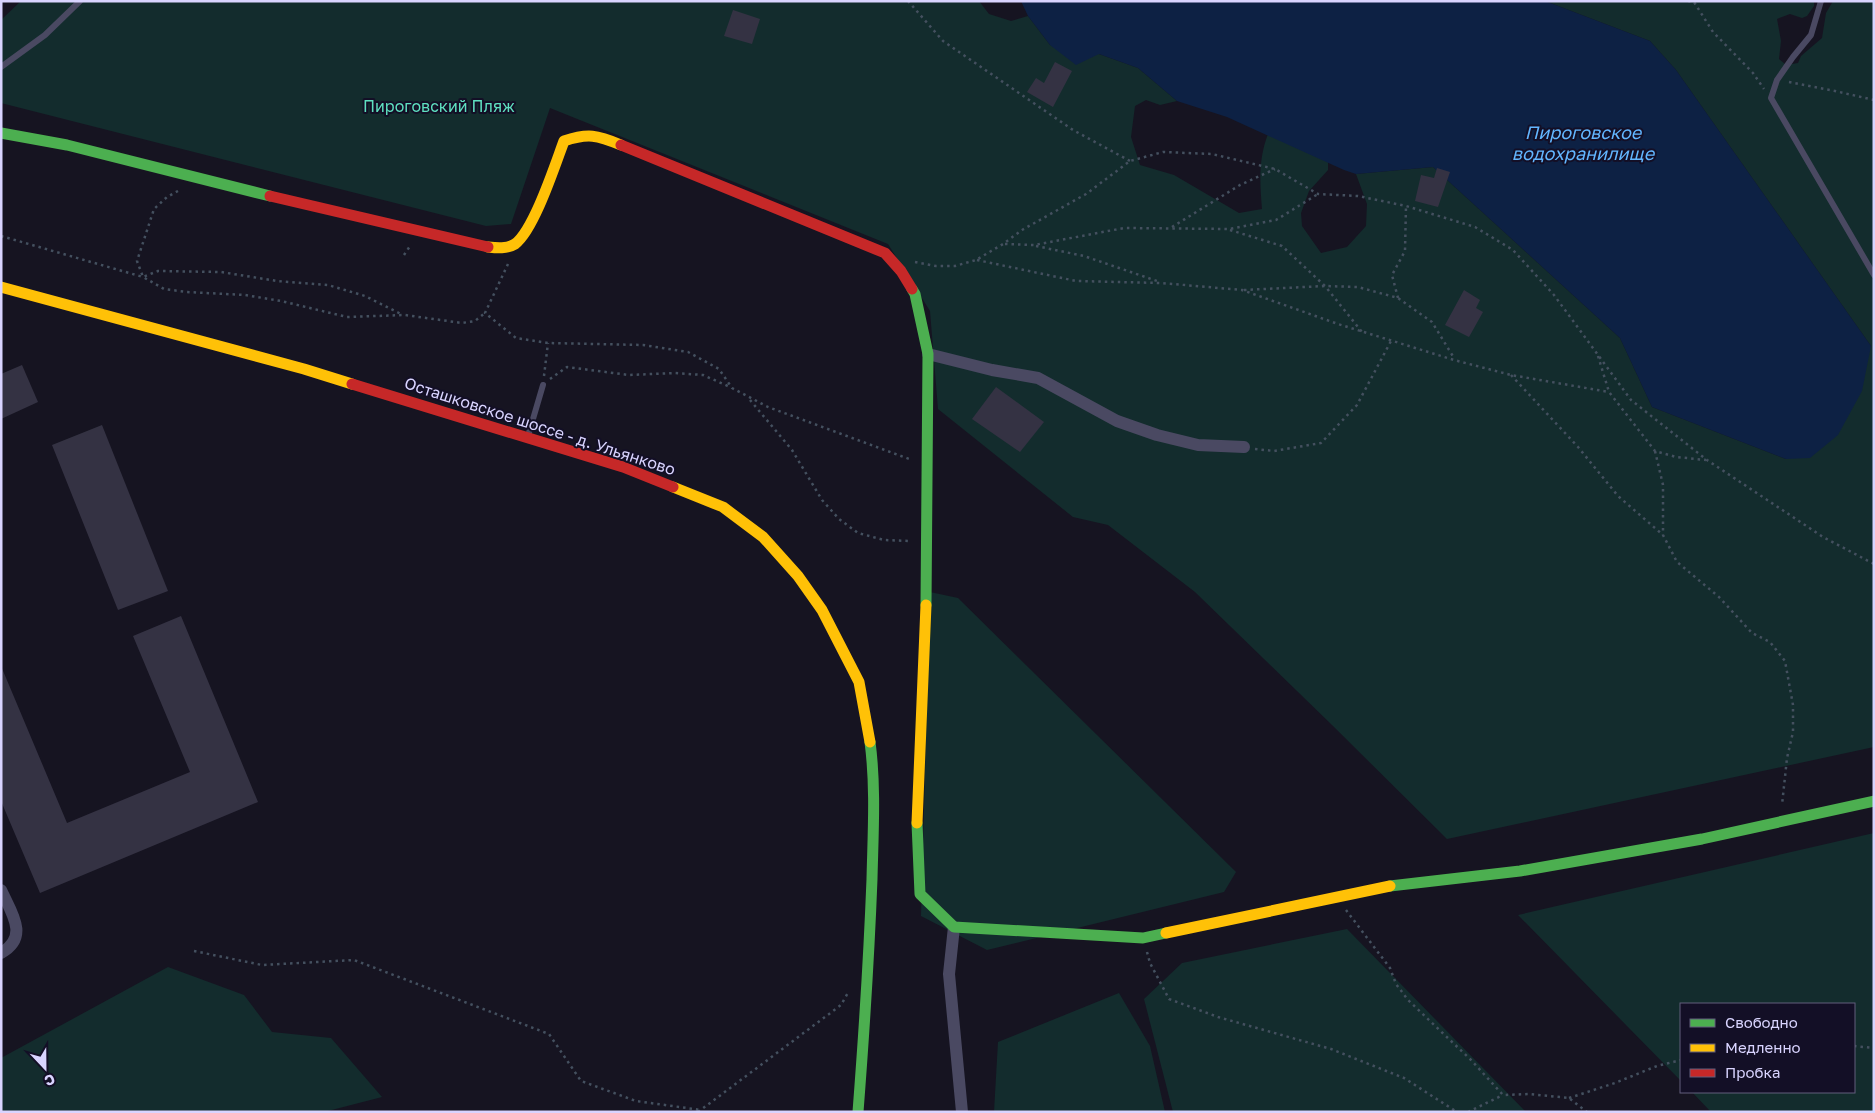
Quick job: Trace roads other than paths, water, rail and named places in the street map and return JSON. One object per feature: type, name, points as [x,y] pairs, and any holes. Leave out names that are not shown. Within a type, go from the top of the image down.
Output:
[{"type":"street","points":[[1,133],[67,145],[200,179],[500,249],[516,244],[528,229],[564,141],[583,135],[604,138],[885,253],[901,271],[915,294],[928,354],[926,632],[918,777],[917,845],[920,894],[954,927],[1143,938],[1400,884],[1520,871],[1702,839],[1874,801]]},
{"type":"street","name":"Осташковское шоссе - д. Ульянково","points":[[1,287],[304,369],[623,467],[723,507],[764,538],[798,576],[822,610],[844,649],[859,682],[873,764],[873,846],[869,957],[858,1112]]},
{"type":"street","points":[[928,354],[992,370],[1038,378],[1117,421],[1157,435],[1198,445],[1244,447]]},
{"type":"street","points":[[1,890],[16,924],[18,935],[14,944],[1,953]]},
{"type":"street","points":[[954,927],[949,974],[962,1112]]},
{"type":"lane","points":[[1,67],[45,35],[80,1]]},
{"type":"lane","points":[[1821,1],[1811,35],[1777,80],[1771,98],[1874,275]]},
{"type":"lane","points":[[528,437],[543,385]]},
{"type":"water","name":"Пироговское водохранилище","points":[[1021,1],[1545,1],[1650,41],[1676,70],[1871,346],[1862,391],[1838,435],[1810,458],[1786,459],[1652,407],[1620,338],[1433,167],[1356,174],[1227,117],[1177,101],[1138,68],[1099,54],[1076,65],[1050,45],[1028,16]]},
{"type":"park label","name":"Пироговский Пляж","points":[[439,106]]}]
